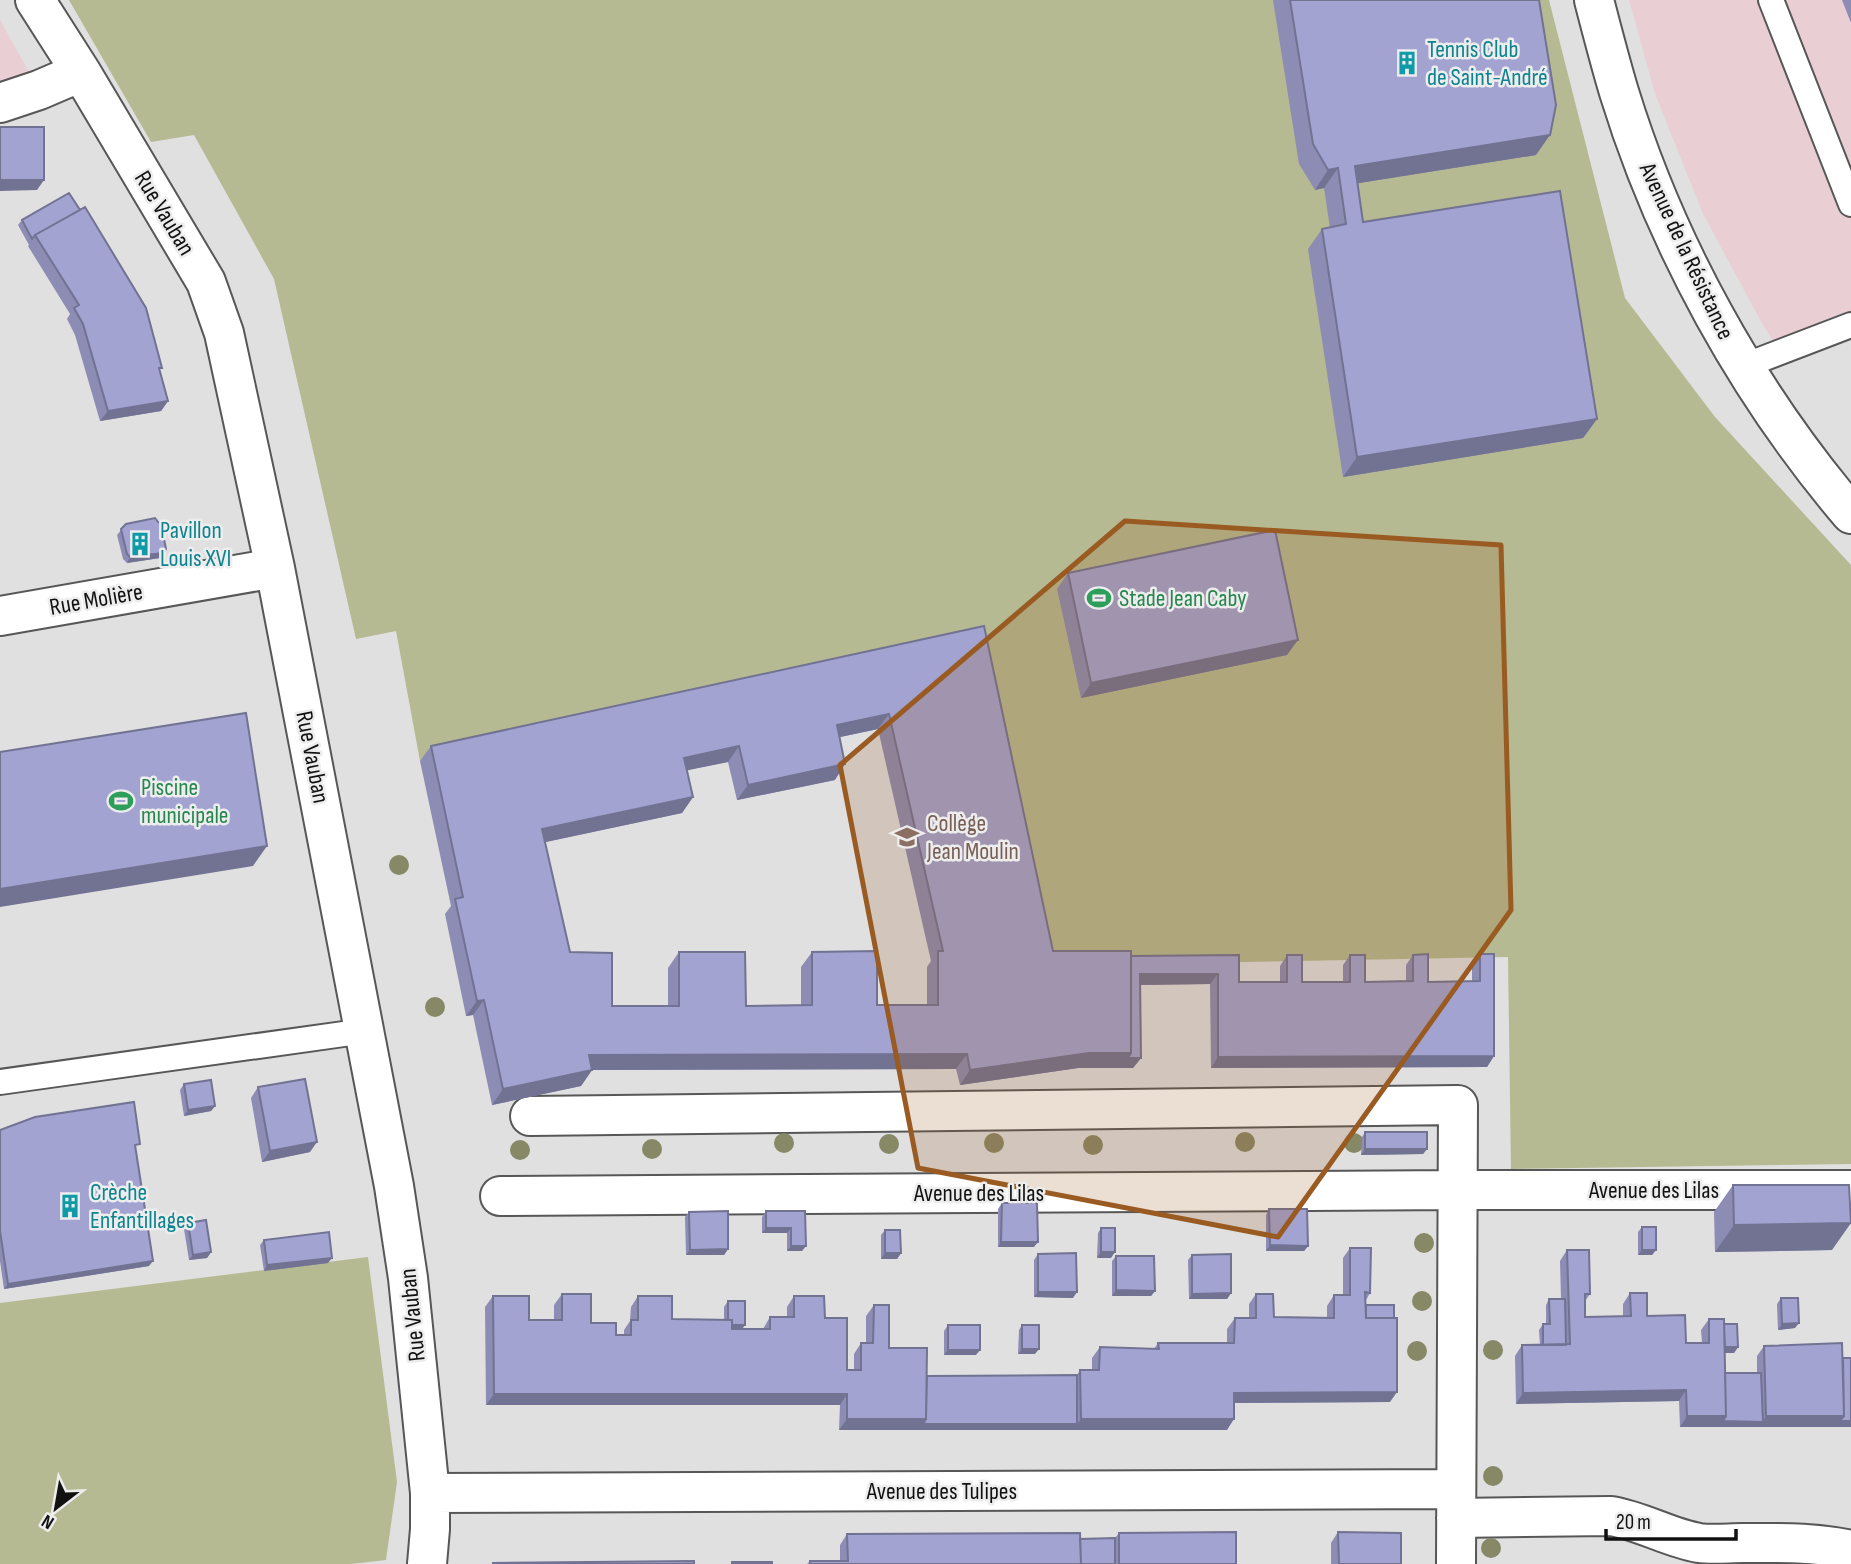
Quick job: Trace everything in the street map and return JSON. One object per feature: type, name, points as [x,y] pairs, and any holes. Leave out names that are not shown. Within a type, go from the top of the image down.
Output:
[{"type":"street","name":"Rue Vauban","points":[[35,0],[206,282],[224,333],[275,568],[403,1235],[429,1493],[427,1564]]},
{"type":"street","name":"Avenue de la Résistance","points":[[1594,0],[1620,94],[1642,155],[1707,303],[1778,417],[1851,514]]},
{"type":"street","points":[[0,103],[81,72]]},
{"type":"street","name":"Rue Molière","points":[[0,616],[275,568]]},
{"type":"street","points":[[530,1116],[1458,1105],[1456,1564]]},
{"type":"street","name":"Avenue des Lilas","points":[[500,1196],[1851,1190]]},
{"type":"street","name":"Avenue des Tulipes","points":[[429,1493],[1455,1504],[1630,1519],[1681,1539],[1701,1543],[1826,1544],[1851,1550]]},
{"type":"lane","points":[[1771,0],[1851,204]]},
{"type":"lane","points":[[1744,366],[1851,325]]},
{"type":"lane","points":[[0,1082],[365,1031]]},
{"type":"highlighted area","points":[[1125,521],[1501,545],[1511,910],[1278,1237],[918,1168],[840,765]]},
{"type":"shaded area","points":[[1629,0],[1851,0],[1851,339],[1787,361],[1764,327],[1703,214],[1655,94]]},
{"type":"shaded area","points":[[0,20],[39,90],[0,82]]},
{"type":"green space","name":"Stade Jean Caby","points":[[69,0],[1549,0],[1625,298],[1715,417],[1851,565],[1851,1164],[1511,1169],[1508,957],[1042,966],[973,642],[420,761],[396,631],[356,639],[274,279],[194,135],[151,142]]},
{"type":"green space","points":[[368,1257],[397,1482],[386,1560],[351,1564],[0,1564],[0,1303]]},
{"type":"building","points":[[1290,0],[1539,0],[1556,105],[1550,135],[1355,166],[1363,222],[1560,191],[1597,419],[1357,457],[1322,229],[1346,224],[1338,168],[1328,170],[1313,144]]},
{"type":"building","points":[[0,127],[44,127],[44,180],[0,180]]},
{"type":"building","points":[[69,193],[80,210],[32,239],[22,220]]},
{"type":"building","points":[[85,207],[146,308],[168,401],[108,411],[83,324],[74,308],[79,305],[35,235]]},
{"type":"building","name":"Pavillon Louis XVI","points":[[155,518],[161,523],[166,549],[163,553],[130,557],[121,529],[126,524]]},
{"type":"building","points":[[1275,530],[1298,640],[1091,683],[1068,573]]},
{"type":"building","points":[[984,626],[1053,951],[1131,951],[1131,1053],[1089,1053],[970,1070],[967,1054],[589,1055],[592,1070],[503,1089],[484,1000],[477,1001],[455,899],[463,897],[431,746]],"holes":[[[889,714],[943,951],[938,951],[938,1005],[877,1005],[877,951],[812,952],[812,1005],[746,1006],[745,952],[679,952],[679,1006],[612,1006],[612,953],[570,952],[542,829],[693,797],[684,758],[739,746],[748,785],[845,764],[837,725]]]},
{"type":"building","name":"Piscine municipale","points":[[246,713],[267,846],[0,889],[0,752]]},
{"type":"building","points":[[1428,954],[1428,982],[1480,981],[1480,954],[1494,954],[1494,1056],[1218,1057],[1218,974],[1140,974],[1141,1058],[1128,1058],[1131,1053],[1131,956],[1239,955],[1239,982],[1287,982],[1287,955],[1302,955],[1302,982],[1350,982],[1350,955],[1365,955],[1365,982],[1413,981],[1413,955]]},
{"type":"building","points":[[305,1079],[317,1142],[270,1151],[258,1087]]},
{"type":"building","points":[[211,1080],[215,1106],[188,1110],[184,1084]]},
{"type":"building","name":"Crèche Enfantillages","points":[[134,1102],[140,1144],[135,1145],[153,1261],[8,1284],[0,1231],[0,1130],[35,1117]]},
{"type":"building","points":[[1365,1132],[1427,1132],[1427,1149],[1365,1149]]},
{"type":"building","points":[[1733,1185],[1849,1185],[1851,1223],[1734,1225]]},
{"type":"building","points":[[1002,1203],[1037,1203],[1038,1242],[1001,1242]]},
{"type":"building","points":[[1269,1209],[1307,1209],[1308,1246],[1270,1245]]},
{"type":"building","points":[[728,1211],[728,1249],[690,1250],[689,1212]]},
{"type":"building","points":[[766,1211],[805,1211],[806,1246],[791,1246],[791,1228],[766,1228]]},
{"type":"building","points":[[206,1220],[211,1252],[193,1255],[188,1223]]},
{"type":"building","points":[[1642,1227],[1656,1227],[1656,1250],[1642,1250]]},
{"type":"building","points":[[1101,1228],[1115,1228],[1115,1252],[1101,1252]]},
{"type":"building","points":[[885,1230],[900,1230],[901,1253],[885,1253]]},
{"type":"building","points":[[329,1232],[332,1258],[267,1265],[264,1240]]},
{"type":"building","points":[[1350,1248],[1371,1248],[1370,1293],[1365,1292],[1366,1318],[1397,1318],[1397,1392],[1234,1393],[1234,1419],[1081,1419],[1080,1370],[1099,1370],[1100,1347],[1159,1349],[1158,1343],[1234,1343],[1235,1318],[1256,1318],[1256,1294],[1273,1294],[1274,1317],[1334,1318],[1334,1295],[1350,1295]]},
{"type":"building","points":[[1567,1250],[1589,1250],[1590,1294],[1585,1294],[1585,1317],[1631,1316],[1630,1293],[1647,1293],[1647,1316],[1685,1315],[1686,1343],[1709,1343],[1709,1319],[1724,1319],[1726,1416],[1687,1416],[1686,1390],[1523,1393],[1522,1345],[1570,1344]]},
{"type":"building","points":[[1076,1253],[1077,1292],[1038,1292],[1038,1254]]},
{"type":"building","points":[[1231,1254],[1231,1293],[1192,1294],[1192,1255]]},
{"type":"building","points":[[1116,1256],[1154,1256],[1155,1291],[1116,1290]]},
{"type":"building","points":[[562,1294],[591,1294],[591,1323],[616,1323],[616,1335],[631,1335],[631,1320],[638,1320],[638,1296],[672,1296],[672,1319],[732,1320],[732,1329],[770,1329],[770,1317],[794,1317],[794,1296],[824,1296],[825,1318],[847,1318],[847,1370],[861,1370],[861,1343],[873,1343],[874,1305],[889,1305],[889,1348],[927,1348],[926,1419],[847,1419],[847,1394],[494,1394],[493,1296],[529,1296],[529,1320],[562,1320]]},
{"type":"building","points":[[1781,1298],[1798,1298],[1799,1323],[1782,1324]]},
{"type":"building","points":[[1549,1299],[1565,1299],[1566,1345],[1543,1345],[1543,1324],[1550,1324]]},
{"type":"building","points":[[728,1301],[745,1301],[745,1325],[732,1325],[732,1320],[728,1320]]},
{"type":"building","points":[[1366,1305],[1394,1305],[1394,1318],[1366,1318]]},
{"type":"building","points":[[1724,1324],[1737,1324],[1738,1347],[1725,1347]]},
{"type":"building","points":[[948,1325],[980,1325],[980,1350],[948,1350]]},
{"type":"building","points":[[1022,1325],[1039,1325],[1039,1349],[1022,1349]]},
{"type":"building","points":[[1842,1343],[1844,1416],[1766,1416],[1764,1346]]},
{"type":"building","points":[[1843,1358],[1851,1358],[1851,1421],[1840,1421],[1844,1416]]},
{"type":"building","points":[[1725,1373],[1761,1373],[1763,1422],[1723,1421],[1726,1416]]},
{"type":"building","points":[[1077,1375],[1077,1424],[923,1424],[926,1419],[927,1376]]},
{"type":"building","points":[[1236,1532],[1236,1564],[1119,1564],[1119,1533]]},
{"type":"building","points":[[1338,1532],[1401,1533],[1401,1564],[1339,1564]]},
{"type":"building","points":[[1080,1533],[1081,1564],[810,1564],[810,1561],[848,1561],[847,1534]]},
{"type":"building","points":[[1115,1538],[1115,1564],[1081,1564],[1080,1539]]},
{"type":"building","points":[[694,1561],[694,1564],[493,1564],[493,1563]]},
{"type":"building","points":[[772,1562],[772,1564],[732,1564]]},
{"type":"place","name":"Tennis Club de Saint-André","points":[[1407,63]]},
{"type":"place","name":"Pavillon Louis XVI","points":[[140,544]]},
{"type":"place","name":"Stade Jean Caby","points":[[1099,598]]},
{"type":"place","name":"Piscine municipale","points":[[121,801]]},
{"type":"place","name":"Collège Jean Moulin","points":[[907,837]]},
{"type":"place","name":"Crèche Enfantillages","points":[[70,1206]]}]
